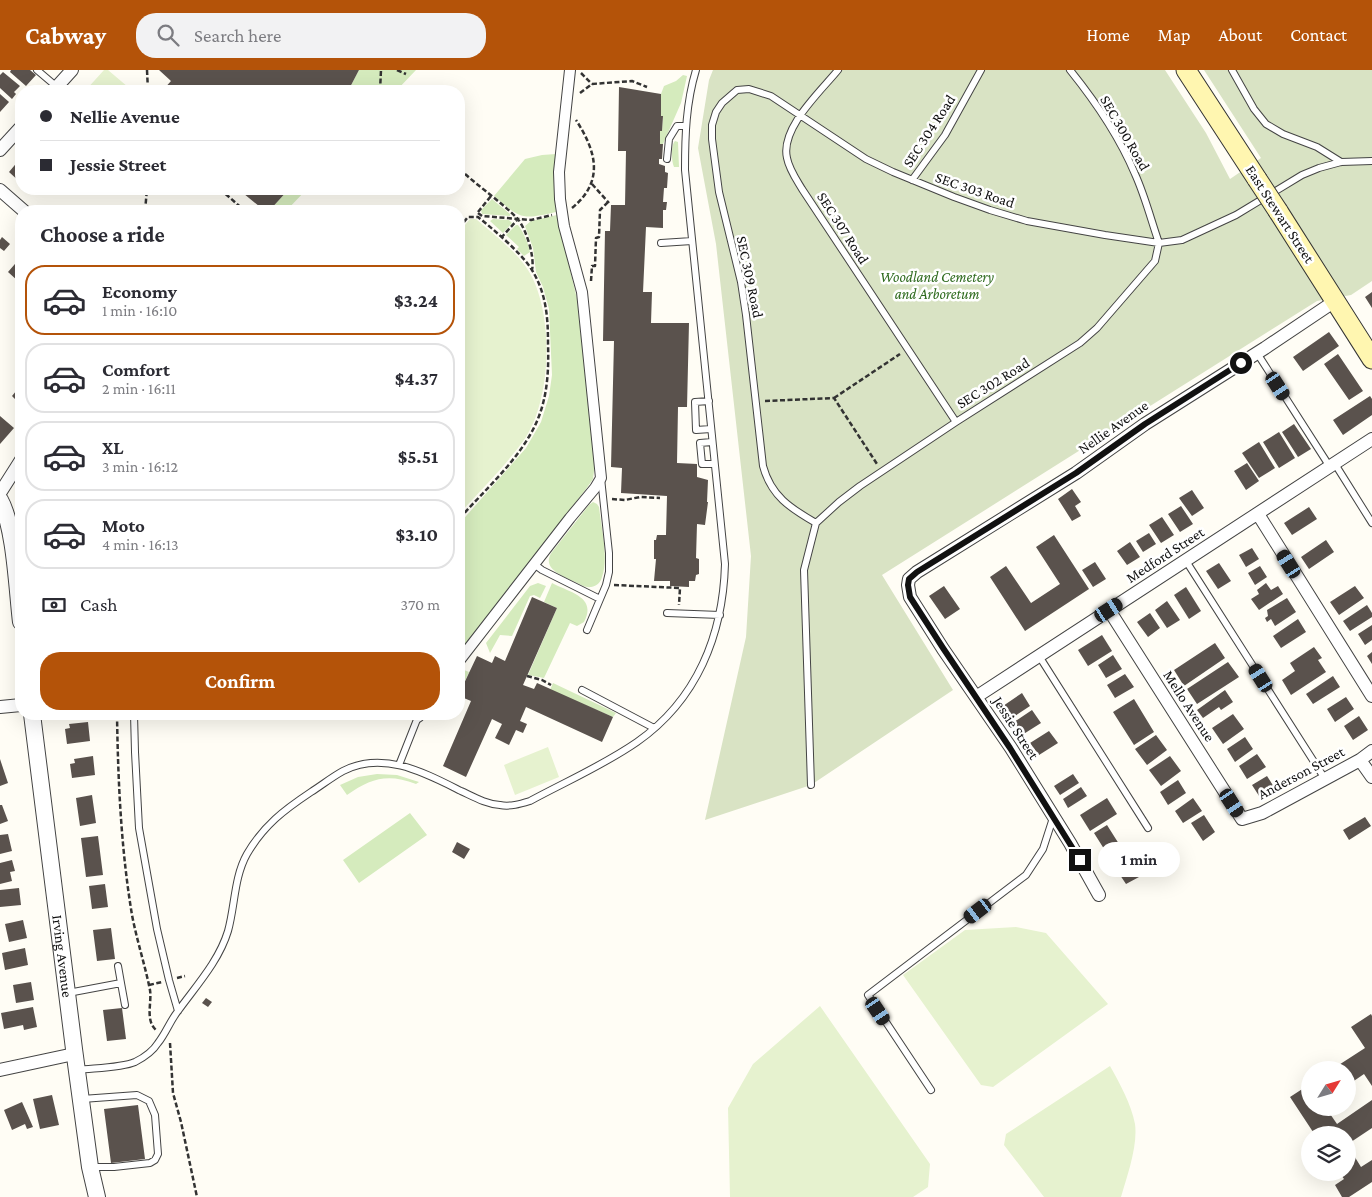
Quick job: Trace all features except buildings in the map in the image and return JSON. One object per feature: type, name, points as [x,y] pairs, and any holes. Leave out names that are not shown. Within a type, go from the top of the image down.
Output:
[{"type":"main road","name":"East Stewart Street","points":[[1186,70],[1372,359]]},
{"type":"street","points":[[59,85],[72,70]]},
{"type":"street","points":[[465,653],[601,478],[582,292],[564,226],[560,199],[559,172],[570,70]]},
{"type":"street","points":[[0,150],[15,134]]},
{"type":"street","points":[[0,190],[17,205]]},
{"type":"street","name":"Nellie Avenue","points":[[909,579],[970,538],[1076,473],[1145,424],[1335,301]]},
{"type":"street","name":"Medford Street","points":[[976,697],[1372,439]]},
{"type":"street","points":[[0,493],[15,469]]},
{"type":"street","points":[[0,500],[5,509],[15,569]]},
{"type":"street","points":[[1258,514],[1372,696]]},
{"type":"street","name":"Jessie Street","points":[[909,579],[910,597],[1010,748],[1099,894]]},
{"type":"street","name":"Mello Avenue","points":[[1109,610],[1242,819]]},
{"type":"street","points":[[0,707],[15,705]]},
{"type":"street","name":"Irving Avenue","points":[[33,720],[75,1062],[90,1167],[97,1197]]},
{"type":"street","name":"Anderson Street","points":[[1242,819],[1262,813],[1360,760],[1372,751]]},
{"type":"street","points":[[1360,760],[1372,777]]},
{"type":"street","points":[[0,1070],[75,1062]]},
{"type":"lane","points":[[37,70],[51,85]]},
{"type":"lane","points":[[75,1062],[134,1062],[158,1045],[178,1011],[224,942],[241,866],[248,852],[267,825],[281,812],[347,769],[371,763],[399,765],[436,779],[486,802],[501,806],[517,805],[530,801],[621,752],[654,728],[690,688],[710,649],[720,615],[724,591],[725,564],[685,170],[689,98],[696,70]]},
{"type":"lane","name":"SEC 307 Road","points":[[838,70],[799,116],[790,133],[786,157],[791,170],[956,422]]},
{"type":"lane","name":"SEC 304 Road","points":[[912,180],[945,135],[981,70]]},
{"type":"lane","name":"SEC 300 Road","points":[[1070,70],[1101,112],[1125,153],[1135,174],[1159,243]]},
{"type":"lane","points":[[1232,70],[1254,109],[1266,124],[1283,134],[1317,147],[1341,162]]},
{"type":"lane","name":"SEC 309 Road","points":[[799,116],[771,96],[749,89],[738,90],[722,103],[716,112],[712,124],[712,139],[719,192],[746,315],[766,479],[782,500],[816,523]]},
{"type":"lane","name":"SEC 303 Road","points":[[799,116],[859,155],[912,180],[990,210],[1027,221],[1159,243],[1182,240],[1236,215],[1302,175],[1319,168],[1341,162],[1372,161]]},
{"type":"lane","points":[[667,159],[670,137],[677,127],[686,126]]},
{"type":"lane","points":[[661,243],[692,241]]},
{"type":"lane","name":"SEC 302 Road","points":[[816,523],[849,494],[882,471],[1080,343],[1097,328],[1155,261],[1159,243]]},
{"type":"lane","points":[[1257,353],[1372,523]]},
{"type":"lane","points":[[708,401],[696,402],[696,430],[711,429]]},
{"type":"lane","points":[[712,442],[700,443],[702,464],[714,464]]},
{"type":"lane","points":[[587,630],[606,585],[610,566],[601,478]]},
{"type":"lane","points":[[811,785],[804,570],[816,523]]},
{"type":"lane","points":[[1186,561],[1325,779]]},
{"type":"lane","points":[[534,564],[542,570],[600,599]]},
{"type":"lane","points":[[667,613],[720,615]]},
{"type":"lane","points":[[1039,656],[1148,828]]},
{"type":"lane","points":[[582,690],[654,728]]},
{"type":"lane","points":[[134,720],[139,828],[157,929],[178,1011]]},
{"type":"lane","points":[[399,765],[418,720]]},
{"type":"lane","points":[[931,1090],[868,995],[1026,875],[1043,849],[1053,816]]},
{"type":"lane","points":[[118,966],[125,1004]]},
{"type":"lane","points":[[67,993],[122,983]]},
{"type":"lane","points":[[81,1099],[137,1095],[148,1101],[155,1115],[158,1154],[155,1160],[150,1163],[123,1166],[90,1167]]},
{"type":"path","points":[[147,70],[148,85]]},
{"type":"path","points":[[380,85],[381,70]]},
{"type":"path","points":[[397,70],[406,74]]},
{"type":"path","points":[[579,70],[592,84]]},
{"type":"path","points":[[575,96],[592,84],[632,81],[647,87]]},
{"type":"path","points":[[568,211],[581,200],[592,184],[593,152],[578,122]]},
{"type":"path","points":[[465,174],[518,219],[531,248],[532,270]]},
{"type":"path","points":[[591,285],[592,266],[595,266],[596,238],[599,237],[600,210],[609,203],[592,184]]},
{"type":"path","points":[[227,195],[238,205]]},
{"type":"path","points":[[476,217],[491,196]]},
{"type":"path","points":[[478,213],[482,216],[531,220],[550,215]]},
{"type":"path","points":[[465,221],[468,218],[476,217],[521,256],[532,270],[543,293],[548,316],[549,372],[543,406],[533,429],[522,446],[465,512]]},
{"type":"path","points":[[501,238],[518,219]]},
{"type":"path","points":[[756,402],[834,398],[907,348]]},
{"type":"path","points":[[834,398],[882,471]]},
{"type":"path","points":[[612,499],[625,500],[640,496],[660,498]]},
{"type":"path","points":[[612,585],[680,588],[679,604]]},
{"type":"path","points":[[527,676],[549,684],[546,688]]},
{"type":"path","points":[[117,720],[118,782],[124,849],[132,916],[150,990],[149,1019],[152,1027],[168,1039],[170,1044],[173,1093],[182,1122],[197,1197]]},
{"type":"green space","points":[[104,70],[108,70],[126,85],[90,85]]},
{"type":"green space","points":[[359,70],[416,70],[402,85],[351,85]]},
{"type":"green space","name":"Woodland Cemetery and Arboretum","points":[[713,70],[1165,70],[1206,133],[1230,179],[1261,158],[1204,70],[1372,70],[1372,281],[1351,295],[1317,301],[882,575],[953,690],[811,785],[705,820],[746,637],[751,556],[716,244],[698,148],[709,80]]},
{"type":"green space","points":[[683,75],[687,76],[681,103],[663,144],[660,144],[663,116],[661,116],[661,94],[664,86],[676,81]]},
{"type":"green space","points":[[675,141],[678,142],[679,167],[674,167],[672,161],[672,149]]},
{"type":"green space","points":[[556,154],[554,187],[556,212],[528,217],[522,216],[494,196],[525,159]]},
{"type":"green space","points":[[284,195],[301,195],[292,205],[274,205]]},
{"type":"green space","points":[[492,199],[510,216],[482,214],[481,210]]},
{"type":"green space","points":[[557,215],[577,299],[595,463],[593,479],[465,644],[465,517],[526,448],[541,422],[549,396],[552,375],[549,309],[543,287],[536,272],[533,248],[525,226],[531,221]]},
{"type":"green space","points":[[470,219],[476,219],[511,249],[528,270],[536,287],[542,308],[546,330],[546,354],[545,377],[535,420],[519,447],[465,507],[465,225]]},
{"type":"green space","points":[[493,219],[509,220],[512,223],[503,233],[490,221]]},
{"type":"green space","points":[[518,225],[526,238],[530,252],[524,256],[517,249],[519,247],[506,235]]},
{"type":"green space","points":[[593,502],[599,507],[605,561],[601,581],[595,586],[589,587],[558,573],[551,567],[549,558]]},
{"type":"green space","points":[[538,583],[546,586],[540,598],[534,595],[530,596],[512,636],[500,635],[490,653],[486,643],[530,586]]},
{"type":"green space","points":[[552,583],[574,593],[585,601],[587,614],[584,622],[577,626],[570,623],[544,678],[528,675],[557,608],[544,602]]},
{"type":"green space","points":[[465,670],[469,672],[465,681]]},
{"type":"green space","points":[[553,683],[616,713],[613,717],[550,690]]},
{"type":"green space","points":[[548,747],[559,777],[515,795],[504,765]]},
{"type":"green space","points":[[377,774],[397,775],[419,782],[416,784],[397,779],[380,779],[372,781],[347,795],[340,785],[358,777]]},
{"type":"green space","points":[[410,813],[427,835],[359,883],[343,860]]},
{"type":"green space","points":[[1016,927],[1046,933],[1108,1004],[993,1087],[981,1085],[903,975],[965,930]]},
{"type":"green space","points":[[820,1006],[930,1164],[928,1187],[913,1197],[730,1197],[728,1108],[753,1064]]},
{"type":"green space","points":[[1110,1066],[1128,1102],[1136,1133],[1129,1170],[1121,1197],[1044,1197],[1004,1145],[1006,1134]]},
{"type":"route","points":[[1080,860],[1010,748],[910,597],[909,579],[986,528],[1076,473],[1145,424],[1241,363]]}]
